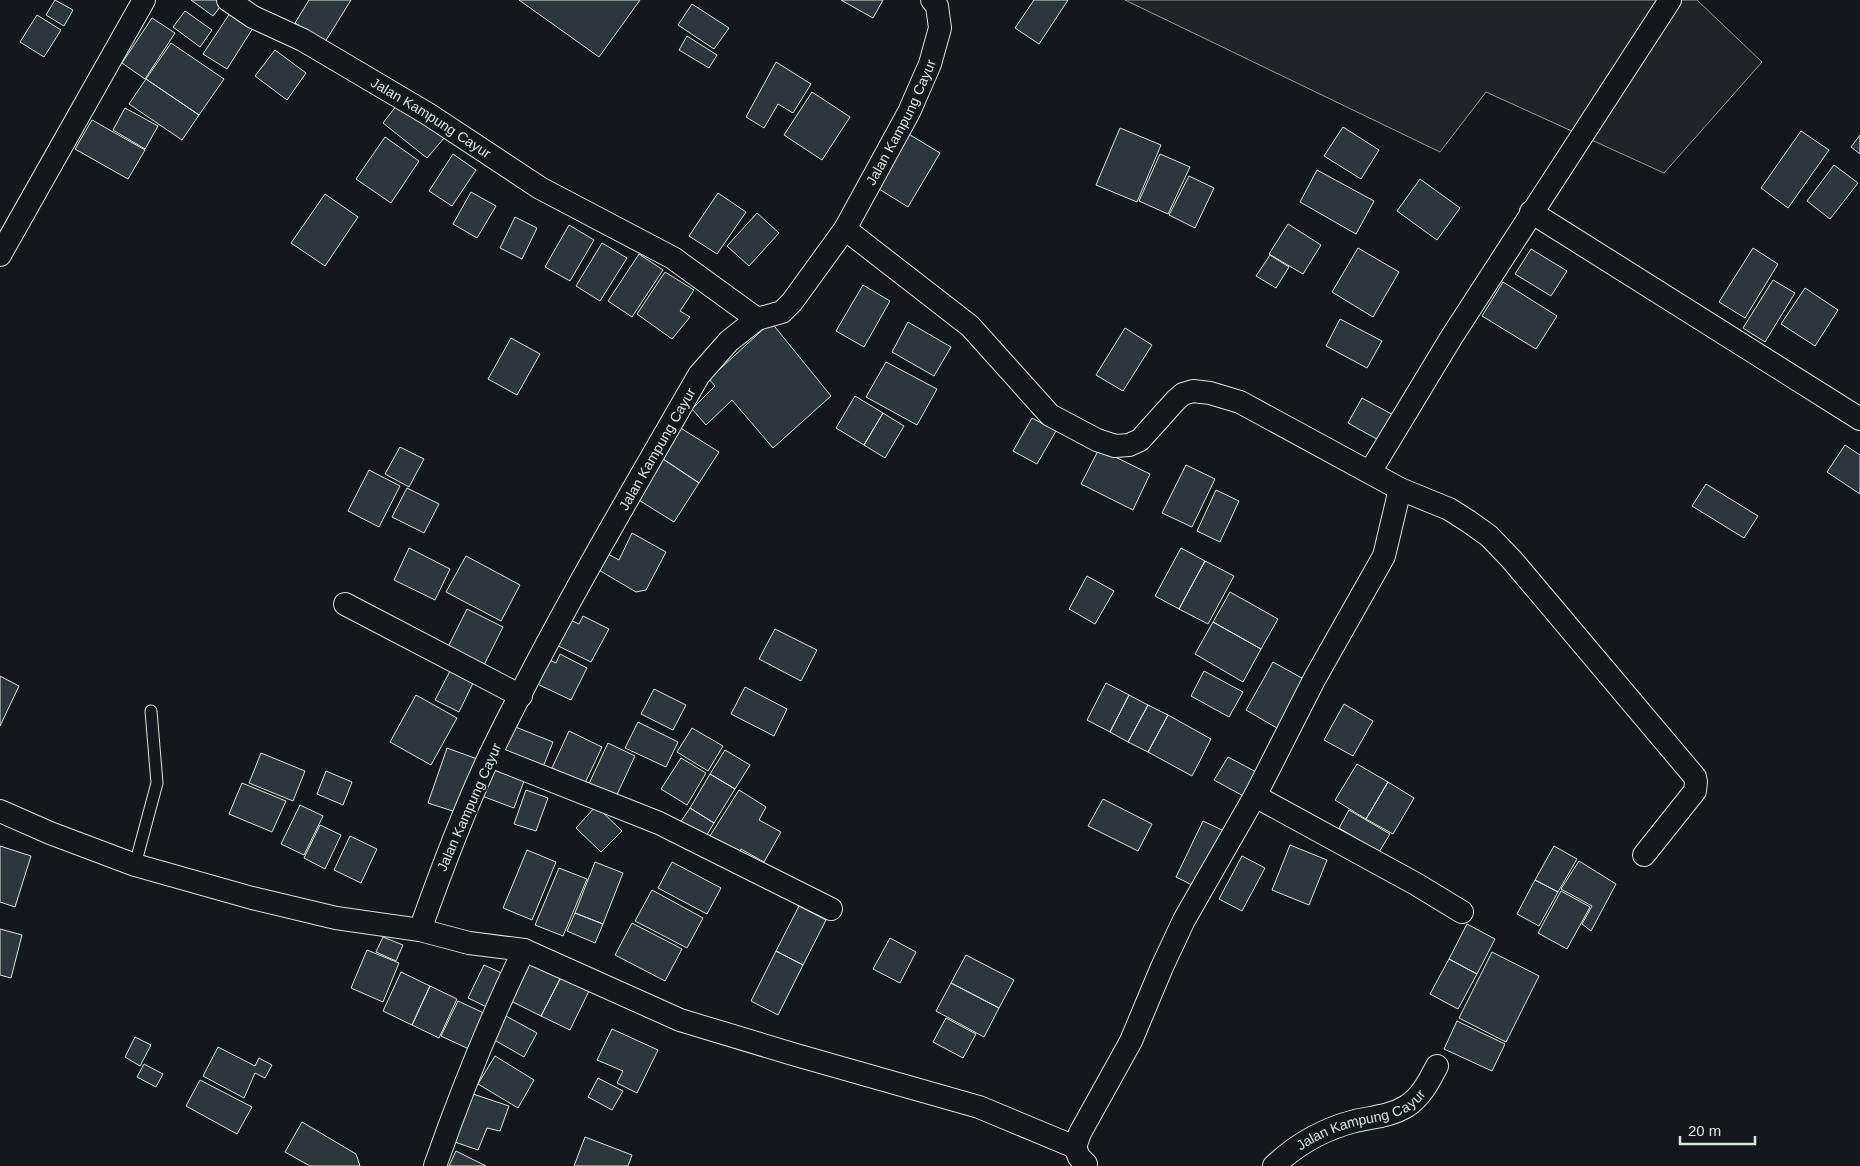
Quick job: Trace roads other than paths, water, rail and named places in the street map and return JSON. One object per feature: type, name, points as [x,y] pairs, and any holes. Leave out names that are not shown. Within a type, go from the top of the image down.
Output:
[{"type":"street","points":[[0,255],[144,0]]},
{"type":"street","name":"Jalan Kampung Cayur","points":[[228,0],[253,17],[302,40],[428,114],[540,188],[674,258],[757,319]]},
{"type":"street","name":"Jalan Kampung Cayur","points":[[420,930],[442,869],[490,756],[562,616],[699,375],[729,341],[757,319],[782,312],[792,302],[845,229],[909,112],[930,64],[940,28],[937,6],[932,0]]},
{"type":"street","points":[[1370,472],[1451,338],[1531,212],[1670,0]]},
{"type":"street","points":[[1531,212],[1860,419]]},
{"type":"street","points":[[845,229],[970,326],[1050,415],[1097,440],[1116,446],[1129,445],[1140,440],[1183,394],[1193,391],[1210,394],[1240,402],[1400,489],[1449,509],[1489,536],[1512,560],[1695,778],[1694,791],[1644,855]]},
{"type":"street","points":[[1084,1161],[1080,1133],[1131,1041],[1184,920],[1256,796],[1315,678],[1384,556],[1400,489]]},
{"type":"street","points":[[345,604],[521,696]]},
{"type":"street","points":[[490,756],[659,823],[831,909]]},
{"type":"street","points":[[1256,796],[1416,884],[1462,912]]},
{"type":"street","points":[[0,810],[50,833],[135,865],[252,898],[336,918],[420,930],[470,943],[524,950],[680,1020],[979,1107],[1084,1161]]},
{"type":"street","points":[[435,1166],[463,1089],[524,950]]},
{"type":"street","name":"Jalan Kampung Cayur","points":[[1274,1166],[1289,1152],[1321,1133],[1354,1121],[1388,1115],[1407,1106],[1421,1094],[1437,1066]]},
{"type":"lane","points":[[135,865],[157,783],[151,711]]}]
